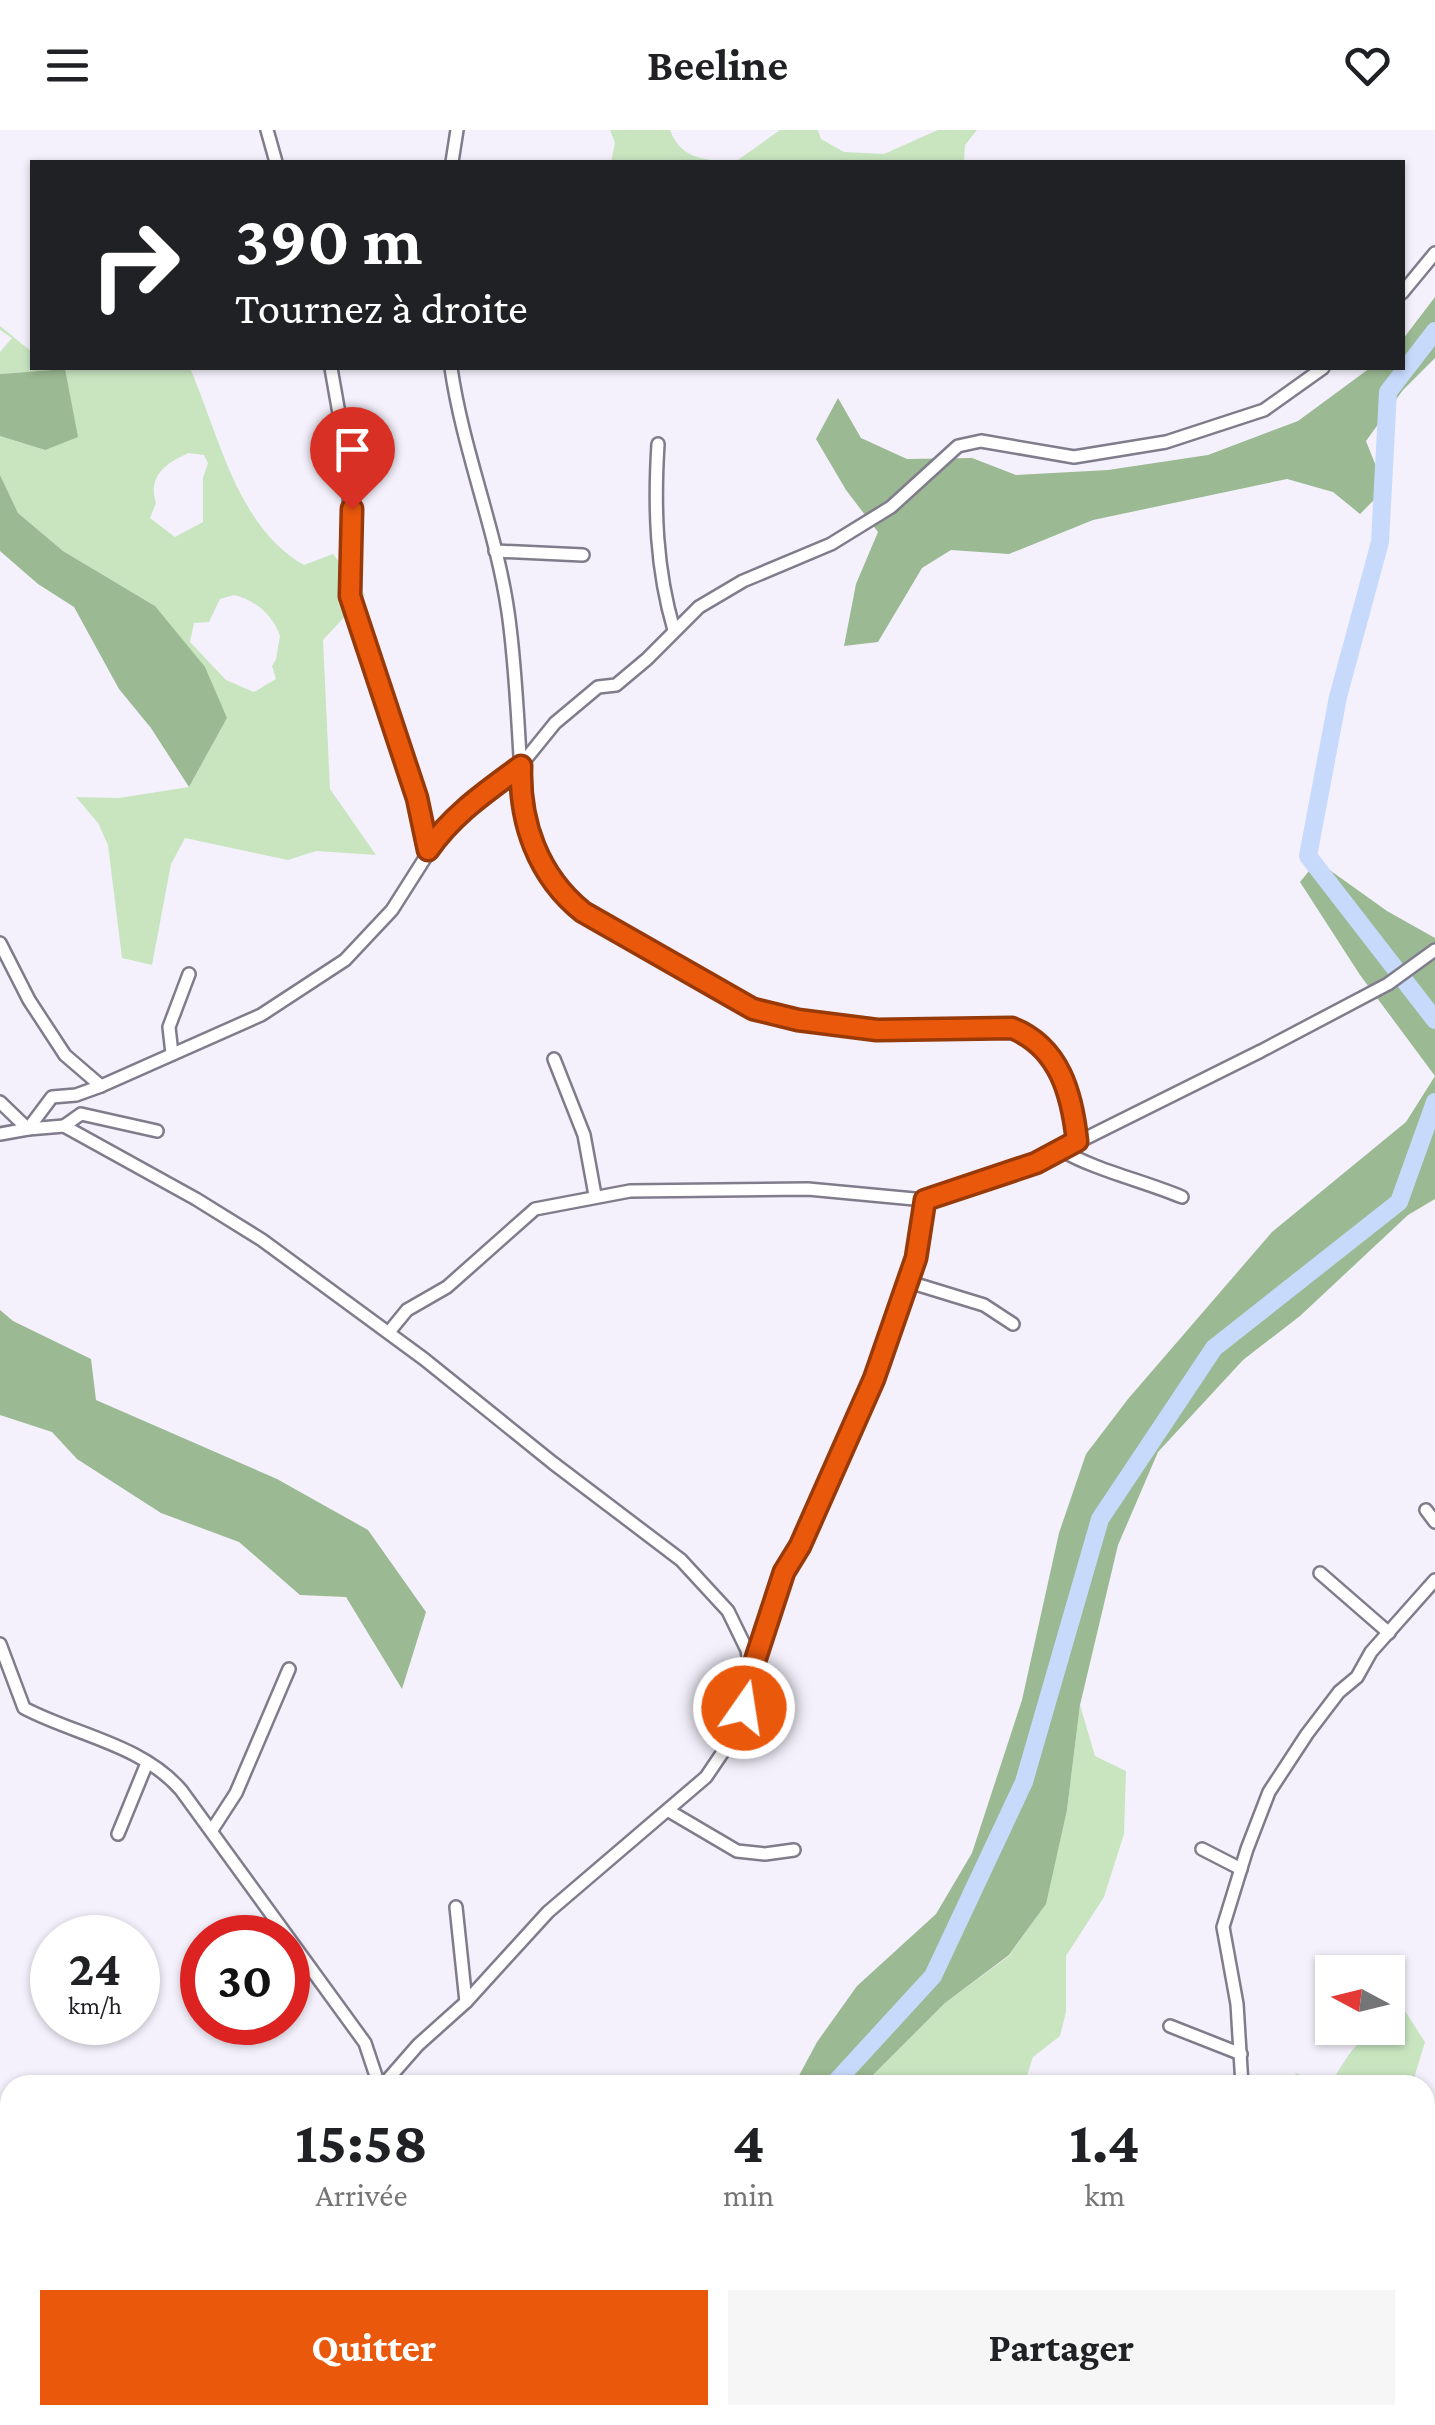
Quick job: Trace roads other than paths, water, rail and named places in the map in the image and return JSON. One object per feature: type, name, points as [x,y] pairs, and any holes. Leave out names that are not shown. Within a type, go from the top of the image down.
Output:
[{"type":"street","points":[[266,130],[275,160]]},
{"type":"street","points":[[452,160],[457,130]]},
{"type":"street","points":[[1405,289],[1435,253]]},
{"type":"street","points":[[331,370],[349,470],[350,596],[417,798],[428,850]]},
{"type":"street","points":[[451,370],[512,640],[520,791],[530,840],[558,886],[583,912],[753,1009],[854,1028],[992,1026],[1027,1034],[1042,1047],[1072,1096],[1077,1141]]},
{"type":"street","points":[[28,1129],[52,1097],[76,1095],[101,1086],[260,1016],[345,960],[392,910],[446,825],[521,766],[556,723],[598,688],[616,685],[699,607],[736,584],[831,544],[891,507],[958,446],[981,441],[1074,457],[1166,442],[1264,410],[1320,370]]},
{"type":"street","points":[[658,444],[655,494],[660,575],[674,630]]},
{"type":"street","points":[[495,551],[584,554]]},
{"type":"street","points":[[0,944],[29,1000],[65,1055],[101,1086]]},
{"type":"street","points":[[389,1332],[407,1310],[447,1286],[535,1209],[630,1191],[808,1189],[925,1200],[1036,1163],[1388,984],[1435,950]]},
{"type":"street","points":[[172,1054],[169,1027],[189,974]]},
{"type":"street","points":[[554,1059],[584,1135],[596,1195]]},
{"type":"street","points":[[0,1102],[28,1129]]},
{"type":"street","points":[[0,1134],[64,1126],[82,1114],[156,1132]]},
{"type":"street","points":[[64,1126],[228,1218],[389,1332],[700,1578],[737,1626],[750,1676]]},
{"type":"street","points":[[1061,1150],[1078,1160],[1182,1197]]},
{"type":"street","points":[[390,2075],[466,2002],[548,1912],[706,1777],[731,1740],[784,1572],[841,1458],[909,1282],[925,1200]]},
{"type":"street","points":[[909,1282],[984,1306],[1013,1324]]},
{"type":"street","points":[[1426,1510],[1435,1522]]},
{"type":"street","points":[[1320,1573],[1390,1633]]},
{"type":"street","points":[[1242,2075],[1237,2004],[1223,1927],[1269,1792],[1322,1713],[1356,1677],[1371,1652],[1432,1590]]},
{"type":"street","points":[[0,1644],[24,1708],[98,1737],[172,1779],[365,2043],[377,2075]]},
{"type":"street","points":[[212,1830],[236,1793],[289,1670]]},
{"type":"street","points":[[118,1834],[147,1762]]},
{"type":"street","points":[[669,1810],[738,1850],[765,1854],[794,1850]]},
{"type":"street","points":[[1202,1849],[1240,1869]]},
{"type":"street","points":[[456,1907],[466,2002]]},
{"type":"street","points":[[1170,2026],[1241,2054]]},
{"type":"waterway","points":[[1405,370],[1435,331]]},
{"type":"waterway","points":[[1405,370],[1388,392],[1380,542],[1338,697],[1308,856],[1435,1020]]},
{"type":"waterway","points":[[842,2075],[933,1976],[1024,1782],[1100,1519],[1214,1348],[1399,1202],[1435,1102]]}]
